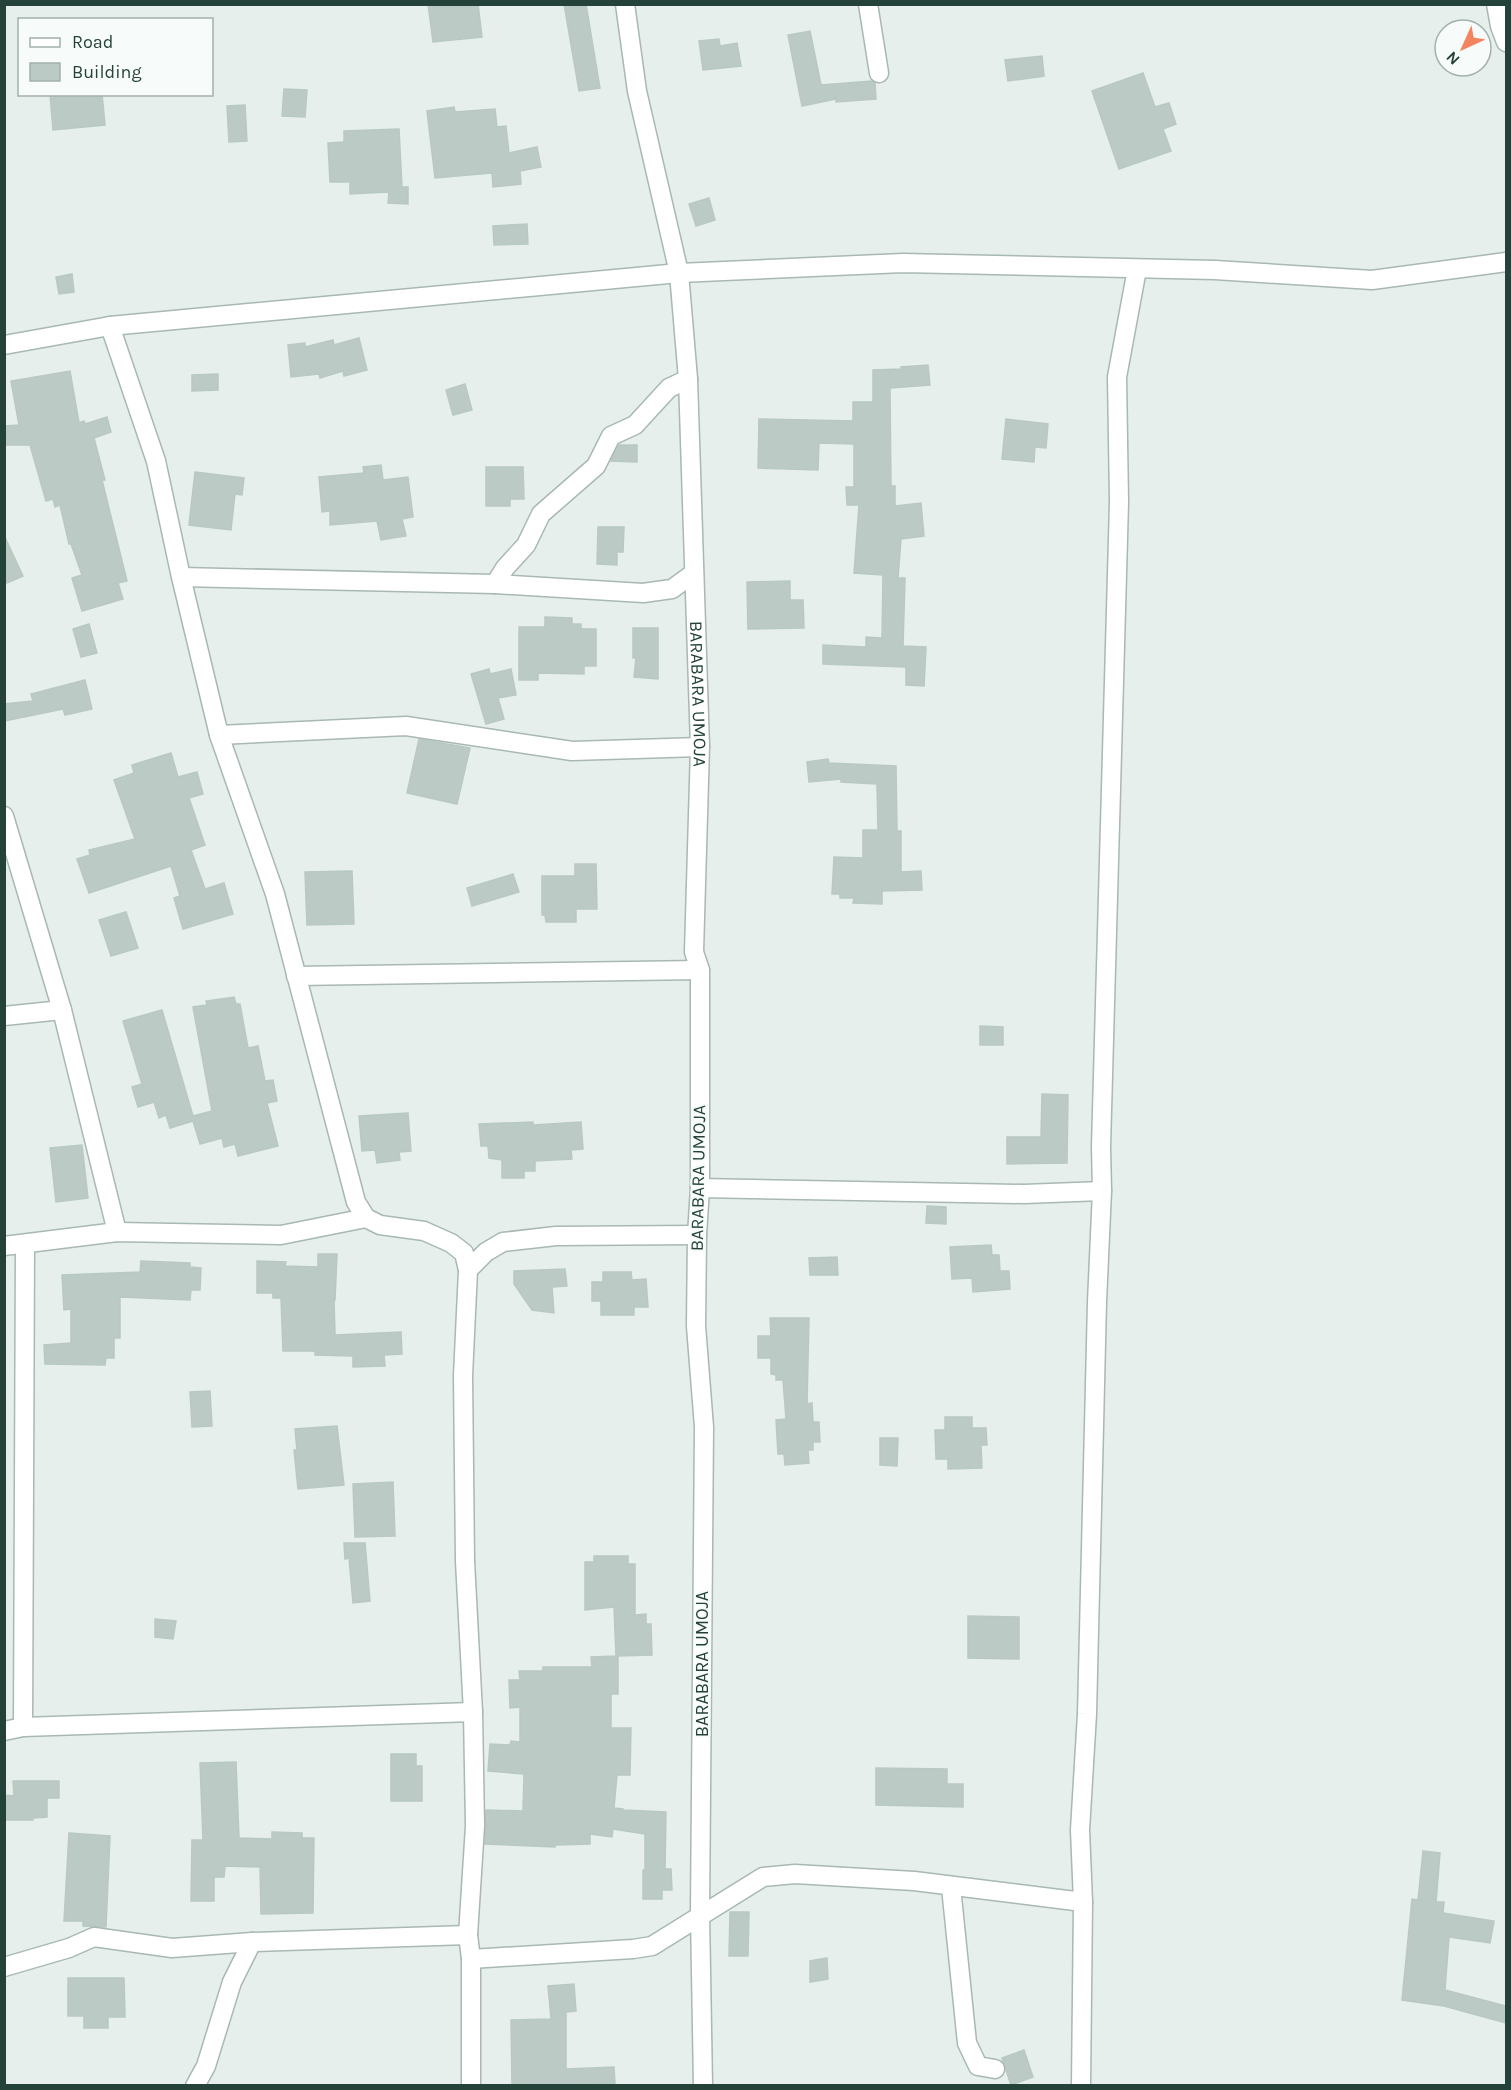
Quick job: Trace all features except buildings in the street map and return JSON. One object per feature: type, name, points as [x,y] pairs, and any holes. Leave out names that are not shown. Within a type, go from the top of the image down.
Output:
[{"type":"street","name":"BARABARA UMOJA","points":[[625,4],[637,91],[679,273],[688,378],[700,747],[694,952],[700,970],[700,1188],[696,1326],[704,1427],[700,1914],[703,2085]]},
{"type":"street","points":[[868,4],[879,73]]},
{"type":"street","points":[[1496,4],[1506,42]]},
{"type":"street","points":[[4,345],[110,326],[679,273],[903,263],[1215,270],[1372,280],[1506,262]]},
{"type":"street","points":[[1081,2085],[1083,1902],[1080,1830],[1088,1714],[1097,1302],[1102,1191],[1101,1147],[1119,502],[1117,377],[1137,268]]},
{"type":"street","points":[[110,326],[156,461],[219,735],[275,894],[356,1202],[366,1218],[380,1225],[424,1231],[451,1243],[466,1262],[463,1376],[465,1561],[475,1826],[468,1935],[471,1959],[471,2085]]},
{"type":"street","points":[[495,584],[505,568],[526,545],[541,514],[596,466],[611,436],[635,425],[669,388],[688,378]]},
{"type":"street","points":[[181,577],[495,584],[643,593],[672,589],[694,573]]},
{"type":"street","points":[[219,735],[406,726],[572,752],[700,747]]},
{"type":"street","points":[[4,816],[62,1010],[117,1232]]},
{"type":"street","points":[[296,976],[700,970]]},
{"type":"street","points":[[4,1016],[62,1010]]},
{"type":"street","points":[[700,1188],[1024,1194],[1102,1191]]},
{"type":"street","points":[[4,1246],[117,1232],[281,1234],[366,1218]]},
{"type":"street","points":[[466,1262],[503,1242],[556,1236],[697,1235]]},
{"type":"street","points":[[23,1726],[25,1244]]},
{"type":"street","points":[[4,1731],[23,1726],[472,1712]]},
{"type":"street","points":[[471,1959],[652,1946],[700,1914],[763,1877],[795,1874],[914,1881],[1083,1902]]},
{"type":"street","points":[[951,1887],[967,2043],[978,2066],[995,2069]]},
{"type":"street","points":[[4,1967],[69,1948],[94,1937],[172,1948],[252,1942],[468,1935]]},
{"type":"street","points":[[195,2085],[206,2066],[232,1982],[252,1942]]}]
